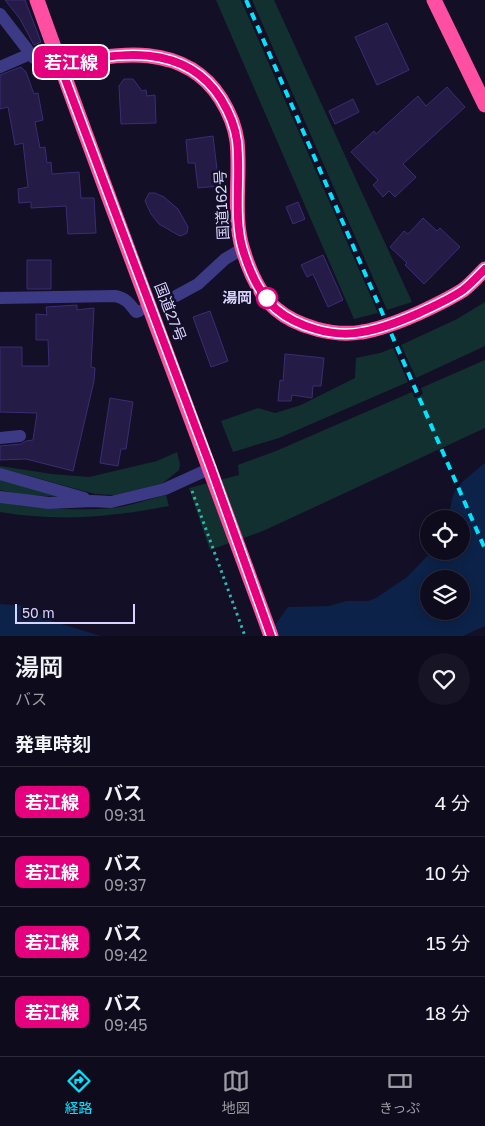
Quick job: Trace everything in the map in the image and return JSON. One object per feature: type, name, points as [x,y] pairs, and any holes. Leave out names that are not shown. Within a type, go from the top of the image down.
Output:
[{"type":"highway","name":"国道27号","points":[[37,0],[271,636]]},
{"type":"highway","points":[[434,0],[485,105]]},
{"type":"highway","name":"国道162号","points":[[60,65],[92,57],[115,55],[155,56],[183,64],[206,80],[219,96],[234,124],[237,141],[238,206],[242,249],[250,270],[263,292],[276,309],[297,322],[321,330],[361,333],[404,320],[438,304],[463,290],[485,269]]},
{"type":"street","points":[[0,14],[30,54],[39,60],[60,65]]},
{"type":"street","points":[[0,67],[30,54]]},
{"type":"street","points":[[176,296],[198,284],[225,259],[242,249]]},
{"type":"street","points":[[0,298],[115,296],[129,303],[136,312],[139,311]]},
{"type":"street","points":[[0,438],[20,436]]},
{"type":"street","points":[[0,496],[50,503],[111,502],[165,489],[187,479],[212,473]]},
{"type":"street","points":[[0,474],[92,501]]},
{"type":"path","points":[[187,479],[244,636]]},
{"type":"green space","points":[[216,0],[241,0],[378,313],[354,319]]},
{"type":"green space","points":[[252,0],[274,0],[412,302],[387,310]]},
{"type":"green space","points":[[485,302],[485,346],[416,378],[401,345],[457,319]]},
{"type":"green space","points":[[393,348],[408,382],[279,438],[233,452],[221,421],[258,408],[275,413],[301,405],[355,378],[356,358]]},
{"type":"green space","points":[[485,360],[485,428],[263,531],[210,550],[189,488],[239,475],[238,465],[276,451],[412,392],[415,398],[423,394],[421,388]]},
{"type":"green space","points":[[177,452],[180,464],[179,470],[162,484],[114,495],[95,494],[0,468],[0,466],[52,474],[89,477],[157,461]]},
{"type":"green space","points":[[0,478],[68,497],[25,495],[0,490]]},
{"type":"green space","points":[[166,495],[169,506],[126,513],[85,517],[43,517],[0,512],[0,502],[42,508],[100,509],[126,506]]},
{"type":"water","points":[[485,463],[485,626],[463,636],[267,636],[288,607],[329,606],[346,601],[368,601],[376,598],[407,577],[423,560],[470,560],[470,510],[450,510],[455,491]]},
{"type":"water","points":[[0,604],[27,606],[52,621],[101,636],[0,636]]},
{"type":"building","points":[[5,0],[25,0],[41,42],[34,45],[20,19]]},
{"type":"building","points":[[387,23],[409,70],[377,85],[355,37]]},
{"type":"building","points":[[21,67],[26,72],[34,94],[38,93],[43,120],[35,122],[40,148],[45,147],[47,163],[51,162],[52,174],[79,172],[81,198],[94,198],[96,233],[68,234],[66,206],[31,208],[31,202],[19,203],[18,189],[28,187],[23,143],[15,145],[8,107],[0,109],[0,75]]},
{"type":"building","points":[[124,79],[133,79],[142,91],[146,90],[147,96],[155,95],[156,123],[121,124],[119,86]]},
{"type":"building","points":[[447,87],[465,107],[403,164],[416,177],[395,197],[389,191],[383,197],[373,185],[378,180],[351,152],[374,131],[376,134],[418,96],[426,106]]},
{"type":"building","points":[[353,99],[359,112],[335,124],[329,111]]},
{"type":"building","points":[[213,136],[219,186],[198,188],[195,163],[188,163],[186,140]]},
{"type":"building","points":[[149,193],[155,193],[164,197],[178,209],[188,227],[187,233],[181,236],[159,224],[151,214],[145,201]]},
{"type":"building","points":[[298,202],[305,219],[293,224],[286,207]]},
{"type":"building","points":[[423,218],[437,231],[440,228],[460,247],[424,284],[405,265],[407,263],[390,247],[404,231],[408,234]]},
{"type":"building","points":[[323,255],[343,300],[328,307],[313,274],[307,277],[301,265]]},
{"type":"building","points":[[27,260],[51,260],[51,289],[27,289]]},
{"type":"building","points":[[77,305],[77,310],[94,308],[91,367],[95,368],[94,381],[73,471],[26,459],[0,460],[0,446],[21,444],[33,440],[37,413],[0,412],[0,347],[22,347],[22,366],[49,366],[48,340],[36,340],[36,314],[47,315],[46,307]]},
{"type":"building","points":[[210,311],[228,361],[211,367],[193,317]]},
{"type":"building","points":[[285,354],[324,358],[321,386],[313,386],[312,398],[292,395],[291,401],[278,401],[280,380],[283,381]]},
{"type":"building","points":[[110,398],[133,402],[126,449],[121,449],[118,466],[100,463]]},
{"type":"tunnel","points":[[142,310],[176,296]]},
{"type":"railway","points":[[246,0],[485,549]]},
{"type":"bus line","name":"若江線","points":[[271,636],[211,468],[60,65],[92,57],[115,55],[155,56],[183,64],[197,72],[209,83],[223,102],[234,124],[237,141],[238,206],[242,249],[250,270],[263,292],[276,309],[297,322],[321,330],[361,333],[404,320],[438,304],[463,290],[485,269]]},
{"type":"place","name":"湯岡","points":[[267,298]]}]
